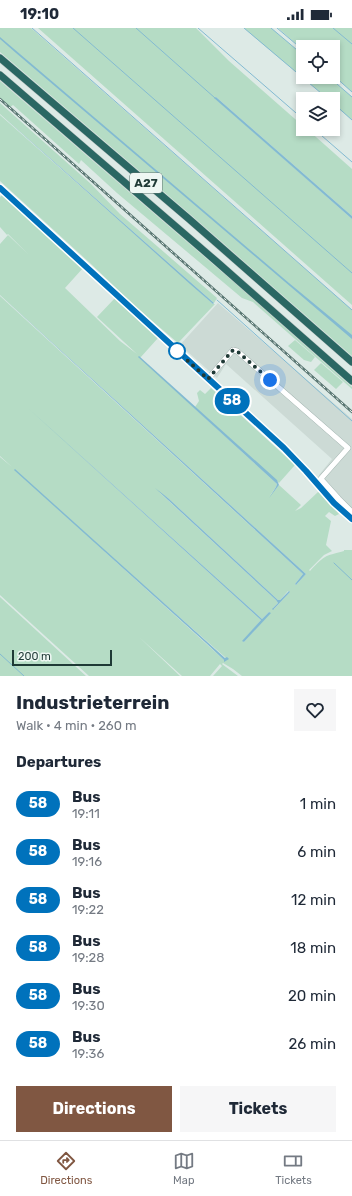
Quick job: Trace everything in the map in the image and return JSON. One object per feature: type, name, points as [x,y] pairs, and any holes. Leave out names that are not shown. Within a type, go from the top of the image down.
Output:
[{"type":"highway","name":"A27","points":[[0,58],[189,219],[352,362]]},
{"type":"highway","name":"A27","points":[[0,75],[352,381]]},
{"type":"main road","points":[[0,188],[284,448],[319,481],[334,503],[352,519]]},
{"type":"street","points":[[208,379],[233,350],[237,351],[348,448],[319,481],[352,512]]},
{"type":"shaded area","points":[[218,303],[352,419],[352,508],[345,503],[319,475],[332,459],[226,364],[217,378],[180,345]]},
{"type":"green space","points":[[0,28],[31,28],[352,310],[352,356],[191,215],[0,52]]},
{"type":"green space","points":[[38,28],[196,28],[229,61],[296,120],[296,136],[315,136],[352,169],[352,216],[216,97],[215,98],[352,219],[352,305]]},
{"type":"green space","points":[[244,28],[271,28],[296,49],[296,72]]},
{"type":"green space","points":[[278,28],[352,28],[352,92],[340,81],[340,40],[296,40],[296,44]]},
{"type":"green space","points":[[0,81],[236,284],[352,387],[352,389],[253,302],[242,298],[117,193],[81,160],[79,164],[13,105],[9,108],[0,100]]},
{"type":"green space","points":[[310,84],[337,84],[352,97],[352,120],[340,110],[340,92],[320,92]]},
{"type":"green space","points":[[0,103],[91,184],[120,214],[217,298],[214,303],[0,114]]},
{"type":"green space","points":[[0,115],[213,304],[215,304],[178,343],[137,308],[0,181]]},
{"type":"green space","points":[[3,194],[83,268],[65,288],[120,341],[137,354],[97,317],[115,298],[158,338],[140,358],[277,484],[269,497],[279,485],[301,505],[295,511],[301,508],[318,492],[322,493],[339,514],[335,516],[329,512],[325,516],[331,521],[326,545],[332,551],[324,555],[309,570],[310,571],[322,559],[328,556],[344,550],[352,550],[352,676],[242,676],[223,663],[222,664],[238,676],[213,676],[222,666],[220,664],[210,676],[182,676],[139,637],[180,676],[89,676],[0,595],[0,457],[12,467],[0,456],[0,296],[303,574],[295,584],[296,585],[306,574],[0,295],[0,244],[8,235],[28,254],[0,227],[0,197]],"holes":[[[60,437],[262,619],[269,612],[270,613],[244,642],[243,641],[261,620]],[[159,492],[168,498],[278,600],[280,600],[288,591],[290,592],[274,609],[273,608],[278,603]],[[93,541],[226,658],[224,660]]]},
{"type":"green space","points":[[295,340],[315,357],[311,362],[304,360],[288,346]]},
{"type":"green space","points":[[321,363],[343,382],[336,389],[314,370]]},
{"type":"green space","points":[[211,388],[295,465],[279,483],[195,407],[199,401],[197,393],[200,390],[205,394]]},
{"type":"green space","points":[[0,597],[86,676],[0,676]]},
{"type":"water","points":[[0,37],[352,335],[352,339],[16,53],[0,39]]},
{"type":"water","points":[[216,97],[352,216],[352,219],[214,98]]},
{"type":"water","points":[[0,114],[214,303],[213,304],[190,284]]},
{"type":"water","points":[[0,295],[306,574],[296,585],[295,584],[303,574]]},
{"type":"water","points":[[139,356],[277,480],[279,485],[269,498],[277,484],[138,357]]},
{"type":"water","points":[[29,409],[262,619],[269,612],[271,613],[244,642],[242,641],[261,620]]},
{"type":"water","points":[[15,469],[225,658],[227,657],[229,659],[224,662],[224,660],[206,643],[14,470]]},
{"type":"water","points":[[155,488],[168,498],[278,600],[280,600],[289,591],[290,592],[273,610],[272,609],[278,603],[276,600]]},
{"type":"waterway","points":[[32,28],[352,310]]},
{"type":"waterway","points":[[73,28],[352,273]]},
{"type":"waterway","points":[[136,28],[215,98]]},
{"type":"waterway","points":[[198,28],[296,113]]},
{"type":"waterway","points":[[244,28],[320,92]]},
{"type":"waterway","points":[[271,28],[296,49]]},
{"type":"waterway","points":[[277,28],[296,44]]},
{"type":"waterway","points":[[333,28],[352,44]]},
{"type":"waterway","points":[[340,81],[352,92]]},
{"type":"waterway","points":[[337,84],[352,97]]},
{"type":"waterway","points":[[340,109],[352,120]]},
{"type":"waterway","points":[[322,136],[352,162]]},
{"type":"waterway","points":[[217,300],[352,421]]},
{"type":"waterway","points":[[334,563],[352,580]]},
{"type":"waterway","points":[[0,654],[24,676]]},
{"type":"railway","points":[[0,99],[352,412]]},
{"type":"bus line","name":"58","points":[[0,188],[284,448],[334,503],[352,519]]},
{"type":"route","points":[[177,351],[208,379],[233,350],[237,351],[270,380]]}]
